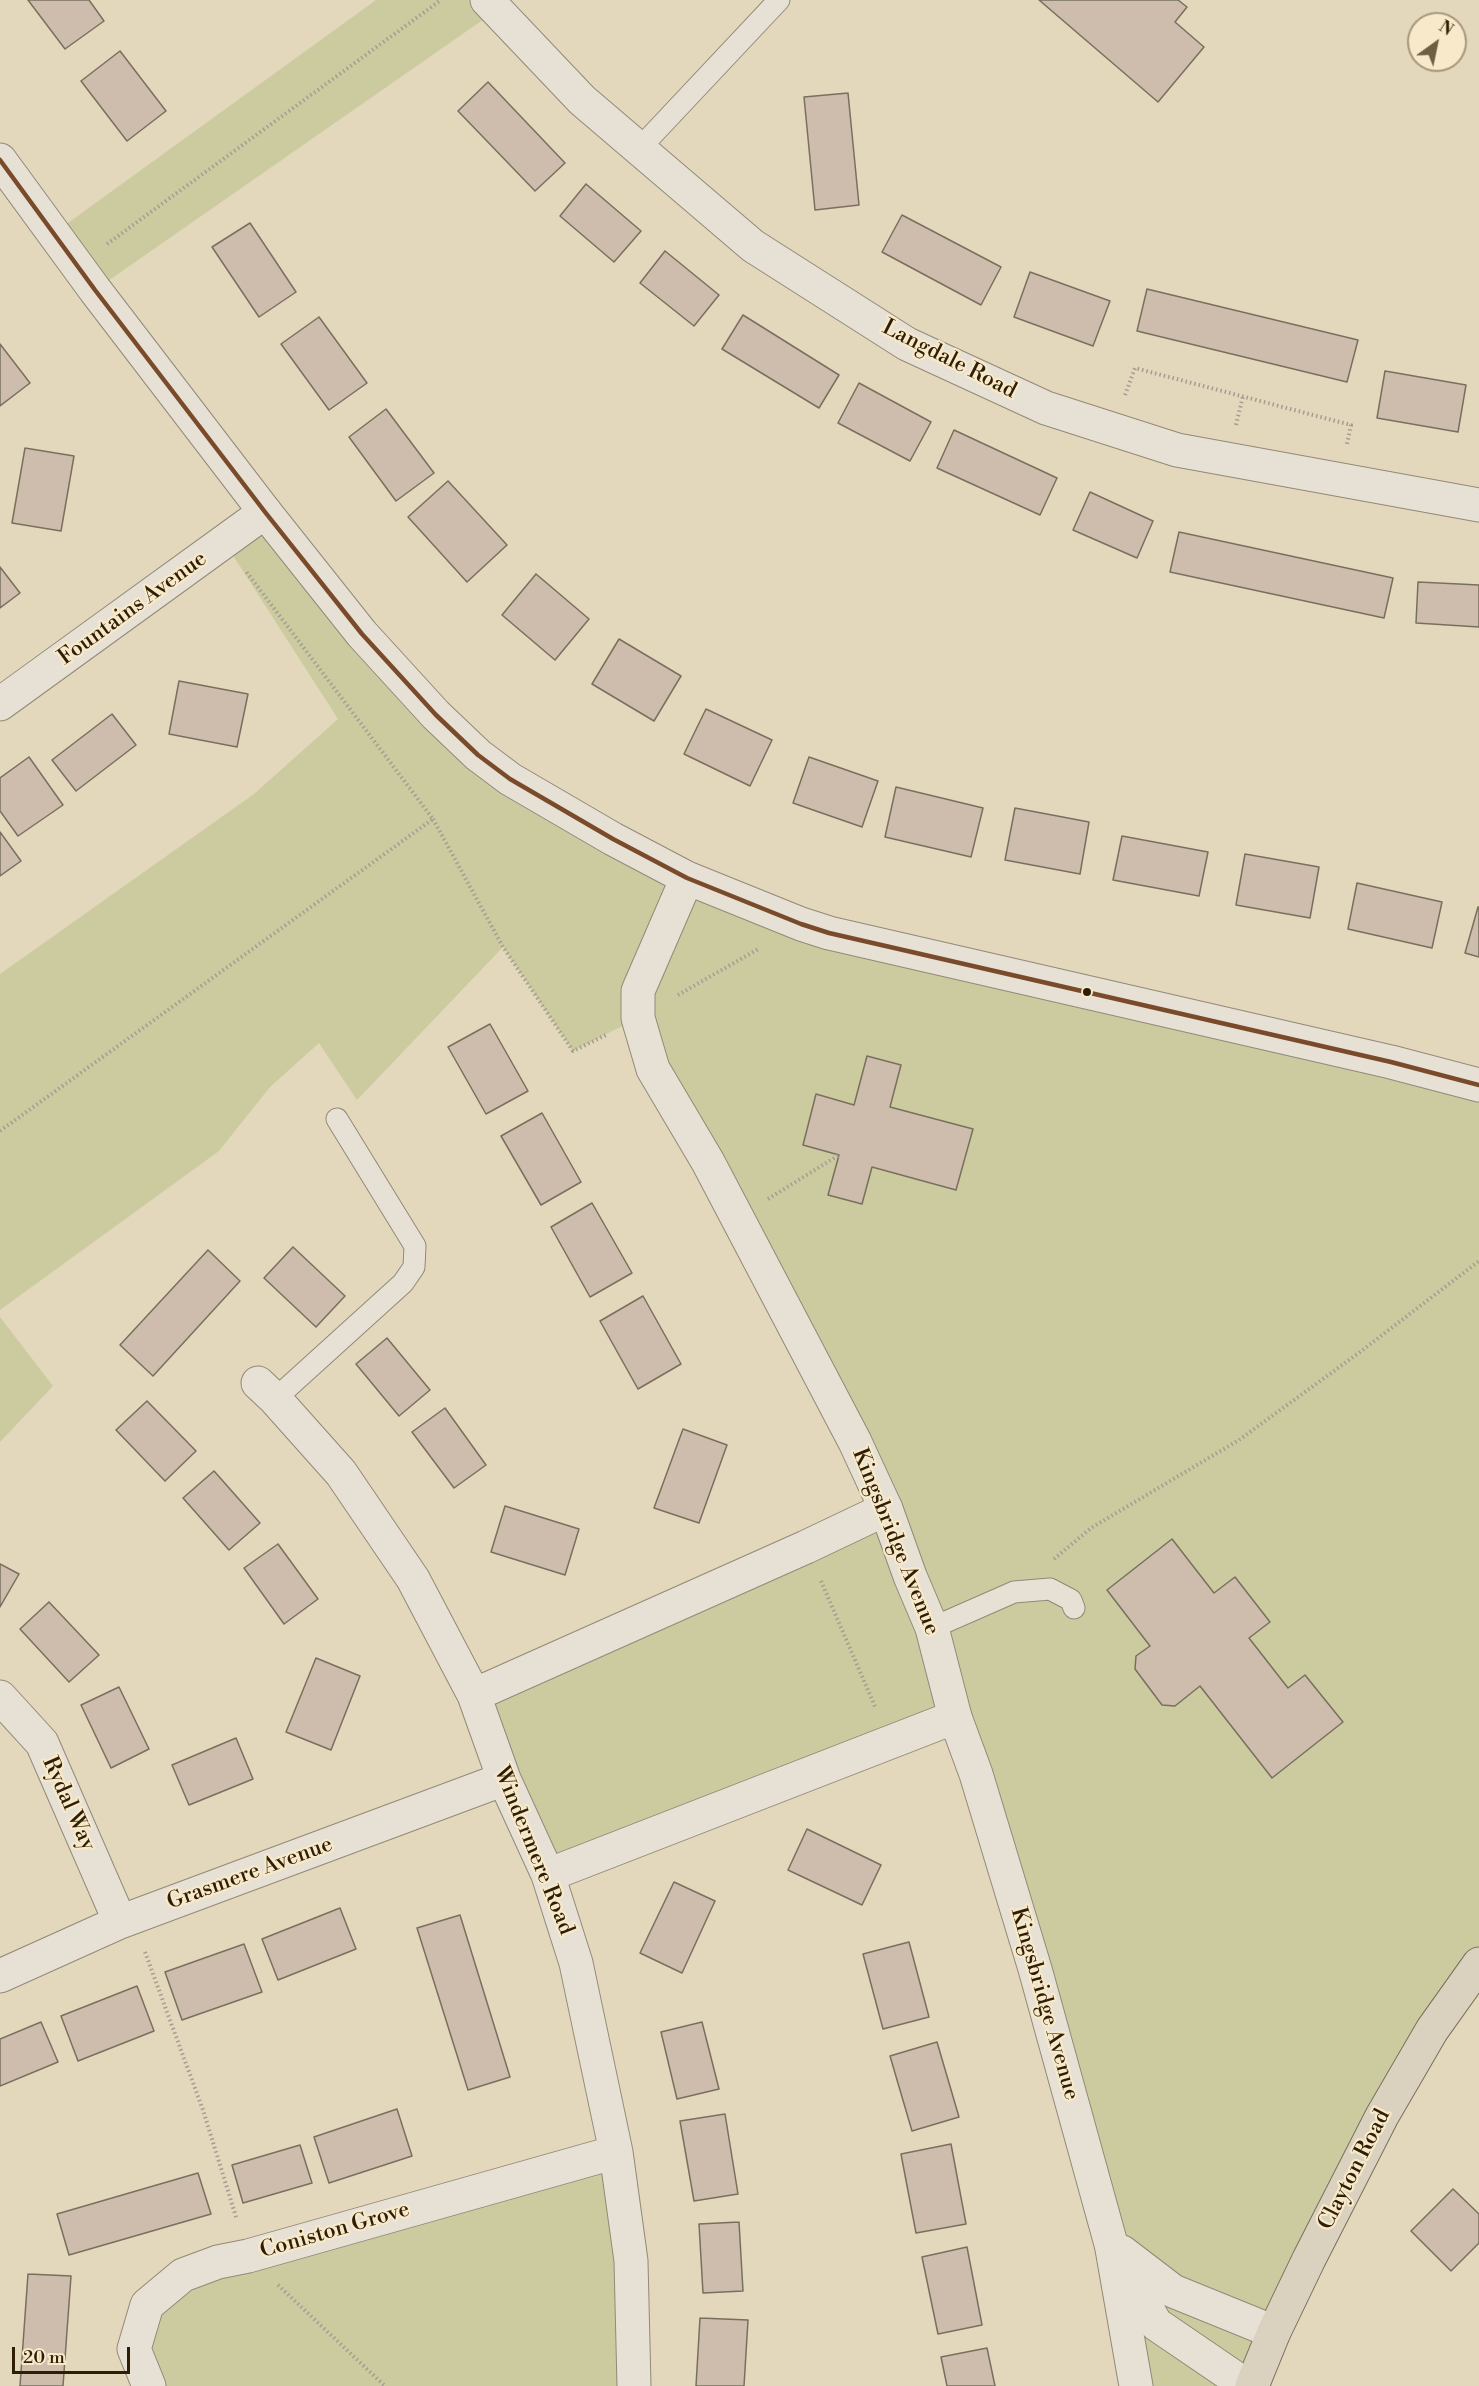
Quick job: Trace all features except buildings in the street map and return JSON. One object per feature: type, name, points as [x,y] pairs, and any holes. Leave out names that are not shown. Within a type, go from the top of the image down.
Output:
[{"type":"main road","name":"Clayton Road","points":[[1252,2386],[1274,2332],[1382,2116],[1432,2030],[1479,1964]]},
{"type":"street","name":"Langdale Road","points":[[487,0],[582,100],[753,246],[908,344],[1046,408],[1177,450],[1479,505]]},
{"type":"street","points":[[0,160],[265,512],[362,634],[436,715],[478,755],[510,779],[613,839],[687,878],[829,933],[1391,1062],[1479,1085]]},
{"type":"street","name":"Fountains Avenue","points":[[0,704],[265,512]]},
{"type":"street","name":"Kingsbridge Avenue","points":[[687,878],[638,991],[638,1018],[653,1069],[708,1162],[855,1442],[886,1509],[932,1628],[955,1717],[976,1774],[1035,1969],[1111,2244],[1136,2386]]},
{"type":"street","name":"Windermere Road","points":[[266,1391],[341,1473],[414,1579],[474,1695],[504,1779],[548,1875],[576,1963],[616,2152],[631,2261],[634,2386]]},
{"type":"street","points":[[474,1695],[886,1509]]},
{"type":"street","name":"Rydal Way","points":[[0,1697],[42,1743],[126,1920]]},
{"type":"street","points":[[548,1875],[955,1717]]},
{"type":"street","name":"Grasmere Avenue","points":[[0,1976],[126,1920],[504,1779]]},
{"type":"street","name":"Coniston Grove","points":[[149,2386],[134,2349],[147,2305],[183,2275],[218,2262],[248,2256],[616,2152]]},
{"type":"street","points":[[1111,2244],[1173,2291],[1274,2332]]},
{"type":"street","name":"Kingsbridge Avenue","points":[[1111,2244],[1156,2324],[1247,2386]]},
{"type":"lane","points":[[639,149],[779,0]]},
{"type":"lane","points":[[266,1391],[403,1283],[414,1267],[415,1246],[337,1119]]},
{"type":"lane","points":[[932,1628],[1014,1592],[1050,1589],[1071,1600],[1074,1608]]},
{"type":"path","points":[[78,265],[441,0]]},
{"type":"path","points":[[1112,429],[1135,368],[1351,425],[1341,480]]},
{"type":"path","points":[[225,543],[433,819],[503,946],[573,1051],[638,1018],[801,924]]},
{"type":"path","points":[[0,1131],[433,819]]},
{"type":"path","points":[[736,1218],[839,1155]]},
{"type":"path","points":[[1014,1592],[1091,1527],[1239,1440],[1479,1261]]},
{"type":"path","points":[[806,1547],[890,1742]]},
{"type":"path","points":[[126,1920],[203,2110],[248,2256],[385,2386]]},
{"type":"green space","points":[[376,0],[487,0],[497,10],[95,290],[61,228]]},
{"type":"green space","points":[[265,512],[478,755],[801,924],[1479,1085],[1479,1964],[1252,2386],[1136,2386],[955,1717],[548,1875],[474,1695],[885,1508],[638,1018],[573,1051],[503,947],[357,1100],[319,1043],[270,1087],[219,1151],[0,1310],[0,974],[254,794],[338,719],[225,543]]},
{"type":"green space","points":[[0,1317],[53,1386],[0,1442]]},
{"type":"green space","points":[[616,2152],[634,2386],[149,2386],[147,2305],[183,2275]]},
{"type":"transit line","points":[[0,160],[95,290],[265,512],[362,634],[436,715],[478,755],[510,779],[613,839],[687,878],[829,933],[1391,1062],[1479,1085]]}]
